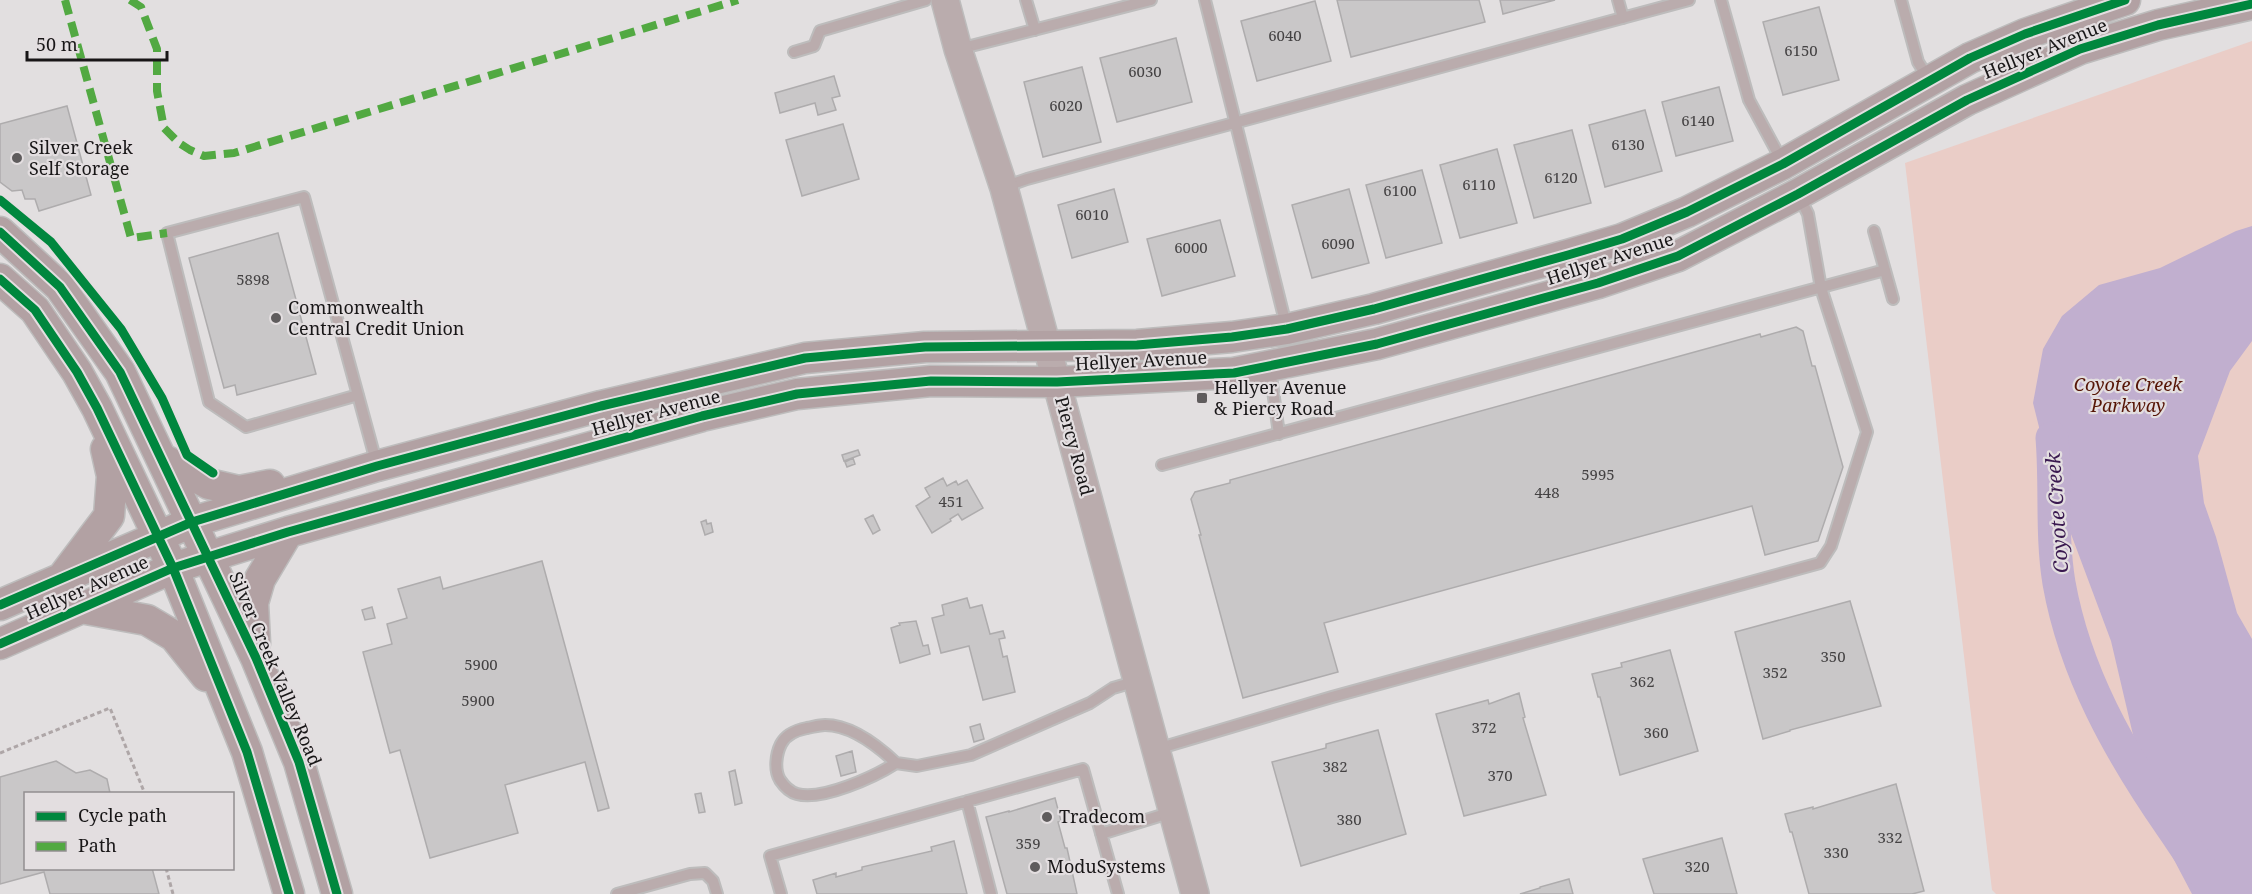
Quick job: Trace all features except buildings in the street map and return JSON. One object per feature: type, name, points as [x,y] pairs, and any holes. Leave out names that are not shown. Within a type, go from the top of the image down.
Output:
[{"type":"main road","name":"Hellyer Avenue","points":[[0,605],[192,522],[377,466],[590,408],[805,358],[925,347],[1137,345],[1233,337],[1287,329],[1374,309],[1622,239],[1687,212],[1783,164],[1929,80],[2025,34],[2126,0]]},
{"type":"main road","name":"Hellyer Avenue","points":[[0,644],[173,568],[288,532],[702,416],[797,394],[931,381],[1056,382],[1234,373],[1377,344],[1598,283],[1678,256],[1798,194],[1967,100],[2080,49],[2158,25],[2252,4]]},
{"type":"main road","points":[[1783,164],[1798,194]]},
{"type":"main road","name":"Silver Creek Valley Road","points":[[0,232],[60,287],[120,372],[256,658],[299,762],[337,894]]},
{"type":"main road","points":[[0,279],[35,310],[77,372],[98,408],[173,568],[228,703],[257,782],[290,894]]},
{"type":"main road","points":[[62,578],[109,516],[112,476],[98,408]]},
{"type":"main road","points":[[161,458],[209,484],[239,491],[377,466]]},
{"type":"main road","points":[[256,658],[253,603],[260,579],[288,532]]},
{"type":"main road","points":[[81,608],[147,620],[174,636],[228,703]]},
{"type":"street","name":"Piercy Road","points":[[945,0],[958,49],[1004,188],[1195,894]]},
{"type":"lane","points":[[794,52],[814,46],[820,31],[926,0]]},
{"type":"lane","points":[[1026,0],[1035,30]]},
{"type":"lane","points":[[958,49],[1151,0]]},
{"type":"lane","points":[[1205,0],[1287,329]]},
{"type":"lane","points":[[1618,0],[1623,18]]},
{"type":"lane","points":[[1004,188],[1027,179],[1236,121],[1689,0]]},
{"type":"lane","points":[[1721,0],[1749,100],[1783,164]]},
{"type":"lane","points":[[1901,0],[1918,62],[1929,80]]},
{"type":"lane","points":[[1155,749],[1280,714],[1332,696],[1820,563],[1831,546],[1867,432],[1821,288],[1808,214],[1798,194]]},
{"type":"lane","points":[[358,396],[246,427],[209,402],[167,233],[304,197],[377,466]]},
{"type":"lane","points":[[1874,231],[1893,299]]},
{"type":"lane","points":[[1162,465],[1885,270]]},
{"type":"lane","points":[[1269,366],[1279,434]]},
{"type":"lane","points":[[896,763],[881,773],[855,784],[818,794],[797,794],[786,788],[778,777],[776,762],[781,744],[795,730],[825,725],[845,729],[884,752],[896,763],[916,766],[971,755],[1090,703],[1113,688],[1137,681]]},
{"type":"lane","points":[[781,894],[770,856],[1083,769],[1118,894]]},
{"type":"lane","points":[[967,801],[992,894]]},
{"type":"lane","points":[[1101,834],[1172,812]]},
{"type":"lane","points":[[616,894],[690,874],[705,873],[713,881],[717,894]]},
{"type":"path","points":[[0,753],[110,708],[144,792]]},
{"type":"path","points":[[167,870],[173,894]]},
{"type":"green space","points":[[2252,41],[2252,894],[1996,894],[1992,890],[1905,163]]},
{"type":"shaded area","name":"Coyote Creek Parkway","points":[[2252,226],[2252,341],[2230,371],[2198,456],[2204,503],[2237,613],[2252,639],[2252,894],[2192,894],[2153,820],[2111,641],[2068,526],[2049,467],[2033,403],[2043,349],[2062,316],[2099,285],[2160,268],[2236,231]]},
{"type":"waterway","name":"Coyote Creek","points":[[2052,438],[2054,529],[2059,583],[2076,649],[2102,710],[2134,769],[2195,861],[2223,894]]},
{"type":"marked path","points":[[65,0],[131,238],[167,233]]},
{"type":"marked path","points":[[130,0],[141,7],[157,49],[157,91],[164,128],[179,143],[204,156],[234,153],[738,0]]},
{"type":"cycle path","points":[[0,605],[192,522],[377,466],[601,406],[805,358],[925,347],[1137,345],[1232,337],[1287,329],[1374,309],[1568,255],[1622,239],[1687,212],[1783,164],[1970,58],[2025,34],[2125,0]]},
{"type":"cycle path","points":[[0,644],[173,568],[288,532],[702,416],[797,394],[931,381],[1057,382],[1234,373],[1377,344],[1598,283],[1678,256],[1798,194],[1967,100],[2080,49],[2158,25],[2252,4]]},
{"type":"cycle path","points":[[0,200],[51,242],[121,329],[162,398],[187,455],[213,473]]},
{"type":"cycle path","points":[[0,232],[60,287],[120,372],[256,658],[299,762],[337,894]]},
{"type":"cycle path","points":[[0,279],[35,310],[77,372],[97,408],[173,568],[247,752],[289,894]]},
{"type":"place","name":"Silver Creek Self Storage","points":[[17,158]]},
{"type":"place","name":"Commonwealth Central Credit Union","points":[[276,318]]},
{"type":"place","name":"Hellyer Avenue & Piercy Road","points":[[1202,398]]},
{"type":"place","name":"Tradecom","points":[[1047,817]]},
{"type":"place","name":"ModuSystems","points":[[1035,867]]}]
